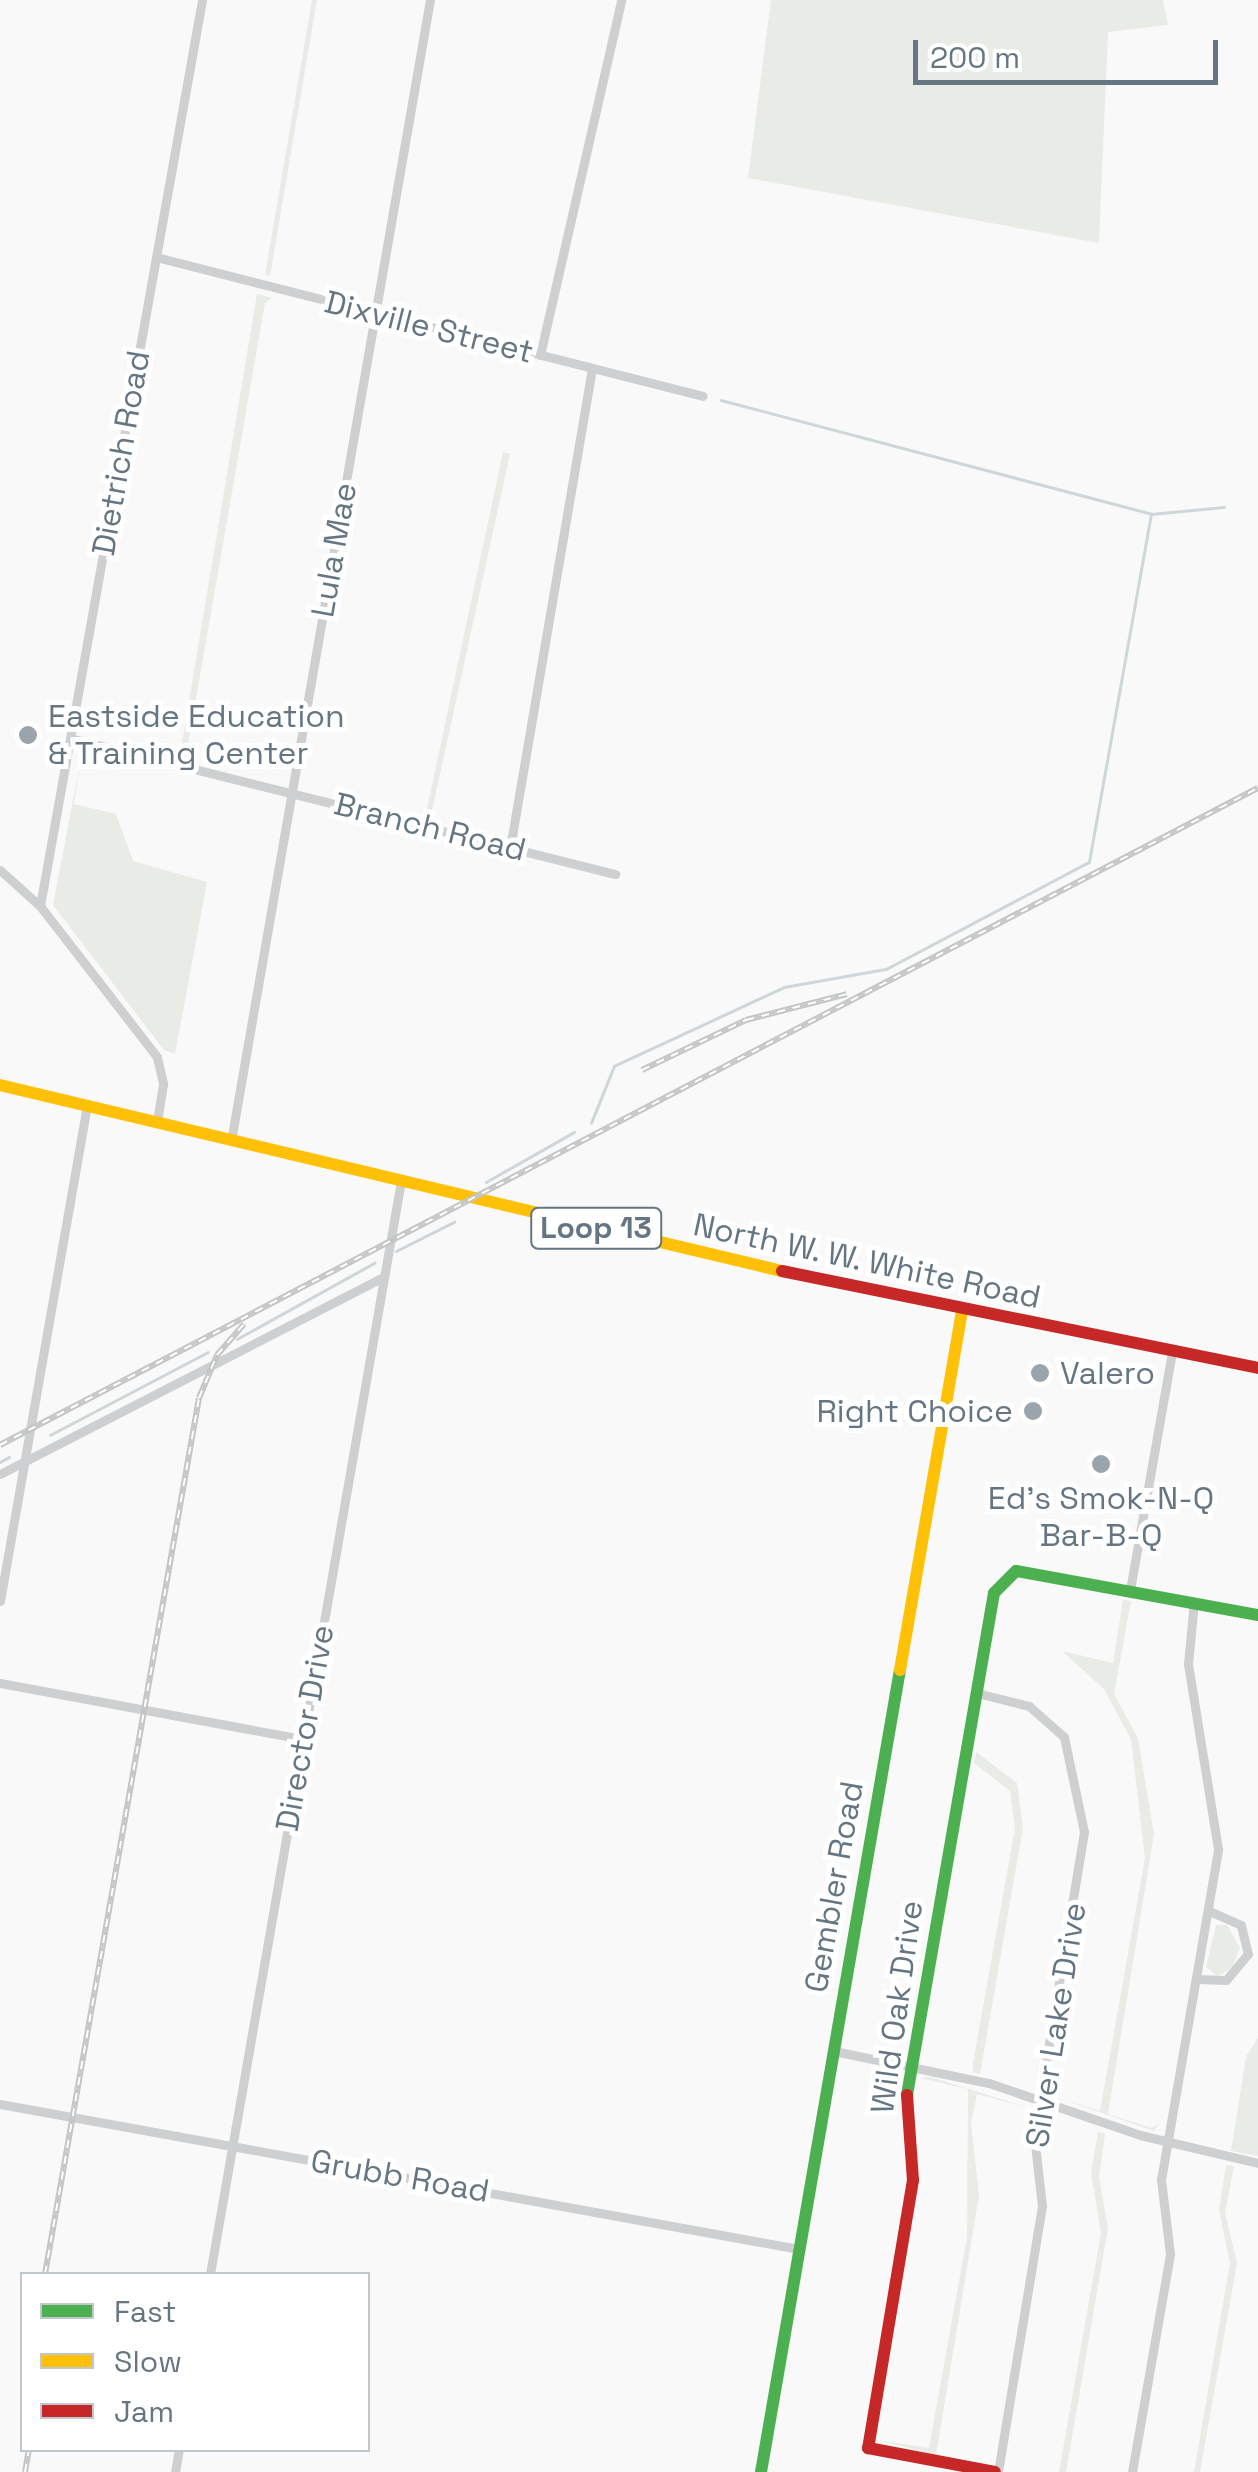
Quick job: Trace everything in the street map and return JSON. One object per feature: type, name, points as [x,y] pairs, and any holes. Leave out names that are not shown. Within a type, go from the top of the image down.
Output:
[{"type":"main road","name":"North W. W. White Road","points":[[0,1085],[962,1312],[1258,1368]]},
{"type":"main road","name":"Gembler Road","points":[[760,2472],[962,1312]]},
{"type":"main road","name":"Wild Oak Drive","points":[[996,2472],[868,2448],[913,2180],[904,2119],[912,2064],[994,1592],[1004,1576],[1016,1571],[1130,1590]]},
{"type":"main road","points":[[1130,1590],[1258,1615]]},
{"type":"street","name":"Dietrich Road","points":[[40,906],[202,0]]},
{"type":"street","name":"Lula Mae","points":[[231,1141],[430,0]]},
{"type":"street","points":[[540,355],[621,0]]},
{"type":"street","name":"Dixville Street","points":[[156,257],[702,396]]},
{"type":"street","points":[[510,848],[592,368]]},
{"type":"street","name":"Branch Road","points":[[70,738],[615,874]]},
{"type":"street","points":[[0,870],[40,906],[157,1057],[163,1084],[157,1123]]},
{"type":"street","points":[[0,1601],[87,1105]]},
{"type":"street","name":"Director Drive","points":[[210,2272],[400,1180]]},
{"type":"street","points":[[0,1474],[384,1277]]},
{"type":"street","points":[[1130,1590],[1172,1352]]},
{"type":"street","points":[[1132,2472],[1170,2254],[1160,2194],[1209,1911],[1218,1830],[1188,1664],[1194,1602]]},
{"type":"street","points":[[0,1682],[303,1739]]},
{"type":"street","name":"Silver Lake Drive","points":[[977,1693],[1020,1702],[1056,1727],[1074,1763],[1084,1845],[1033,2148],[1042,2206],[996,2472]]},
{"type":"street","points":[[1196,1979],[1226,1980],[1248,1954],[1240,1925],[1209,1911]]},
{"type":"street","points":[[834,2051],[912,2064],[1040,2100],[1167,2143],[1258,2163]]},
{"type":"street","name":"Grubb Road","points":[[0,2104],[799,2249]]},
{"type":"shaded area","points":[[312,0],[317,0],[270,276],[265,275]]},
{"type":"shaded area","points":[[771,0],[1163,0],[1168,25],[1108,32],[1099,243],[748,178]]},
{"type":"shaded area","points":[[257,294],[272,298],[265,303],[186,756],[180,755]]},
{"type":"shaded area","points":[[503,452],[510,454],[430,820],[425,818]]},
{"type":"shaded area","points":[[82,753],[74,804],[116,814],[133,861],[207,882],[175,1054],[164,1050],[53,905]]},
{"type":"shaded area","points":[[1123,1600],[1131,1601],[1114,1694],[1138,1738],[1154,1834],[1108,2114],[1152,2128],[1159,2124],[1154,2131],[1056,2097],[1100,2111],[1145,1858],[1131,1739],[1104,1689],[1062,1651],[1113,1663]]},
{"type":"shaded area","points":[[976,1752],[1017,1783],[1023,1828],[980,2074],[973,2072],[973,2063],[1015,1828],[1010,1791],[974,1763]]},
{"type":"shaded area","points":[[1216,1925],[1227,1925],[1240,1948],[1232,1968],[1217,1976],[1206,1967]]},
{"type":"shaded area","points":[[1258,2038],[1258,2156],[1231,2151],[1246,2057]]},
{"type":"shaded area","points":[[931,2077],[1026,2107],[977,2094],[971,2124],[979,2195],[936,2455],[878,2440],[929,2448],[967,2237],[968,2089],[920,2078]]},
{"type":"shaded area","points":[[1098,2132],[1105,2134],[1099,2177],[1108,2228],[1066,2472],[1059,2472],[1101,2233],[1091,2173]]},
{"type":"shaded area","points":[[1226,2165],[1234,2166],[1225,2213],[1237,2263],[1200,2472],[1194,2472],[1230,2263],[1219,2210]]},
{"type":"waterway","points":[[721,400],[1151,514],[1224,507]]},
{"type":"waterway","points":[[591,1123],[614,1066],[784,987],[886,969],[1089,862],[1151,514]]},
{"type":"waterway","points":[[486,1182],[574,1132]]},
{"type":"waterway","points":[[396,1251],[454,1222]]},
{"type":"waterway","points":[[237,1339],[374,1263]]},
{"type":"waterway","points":[[50,1435],[208,1352]]},
{"type":"waterway","points":[[0,1462],[9,1457]]},
{"type":"railway","points":[[0,1445],[1258,788]]},
{"type":"railway","points":[[642,1070],[746,1020],[847,994]]},
{"type":"railway","points":[[45,2272],[199,1398],[217,1355],[244,1324]]},
{"type":"railway","points":[[25,2472],[29,2452]]},
{"type":"traffic: fast","points":[[907,2095],[994,1593],[1016,1571],[1258,1615]]},
{"type":"traffic: fast","points":[[761,2472],[900,1670]]},
{"type":"traffic: slow","points":[[0,1085],[782,1271]]},
{"type":"traffic: slow","points":[[900,1670],[962,1312]]},
{"type":"traffic: jam","points":[[782,1271],[1258,1368]]},
{"type":"traffic: jam","points":[[907,2095],[913,2180],[868,2448],[995,2472]]},
{"type":"place","name":"Eastside Education & Training Center","points":[[28,735]]},
{"type":"place","name":"Valero","points":[[1040,1373]]},
{"type":"place","name":"Right Choice","points":[[1033,1411]]},
{"type":"place","name":"Ed's Smok-N-Q Bar-B-Q","points":[[1101,1464]]}]
